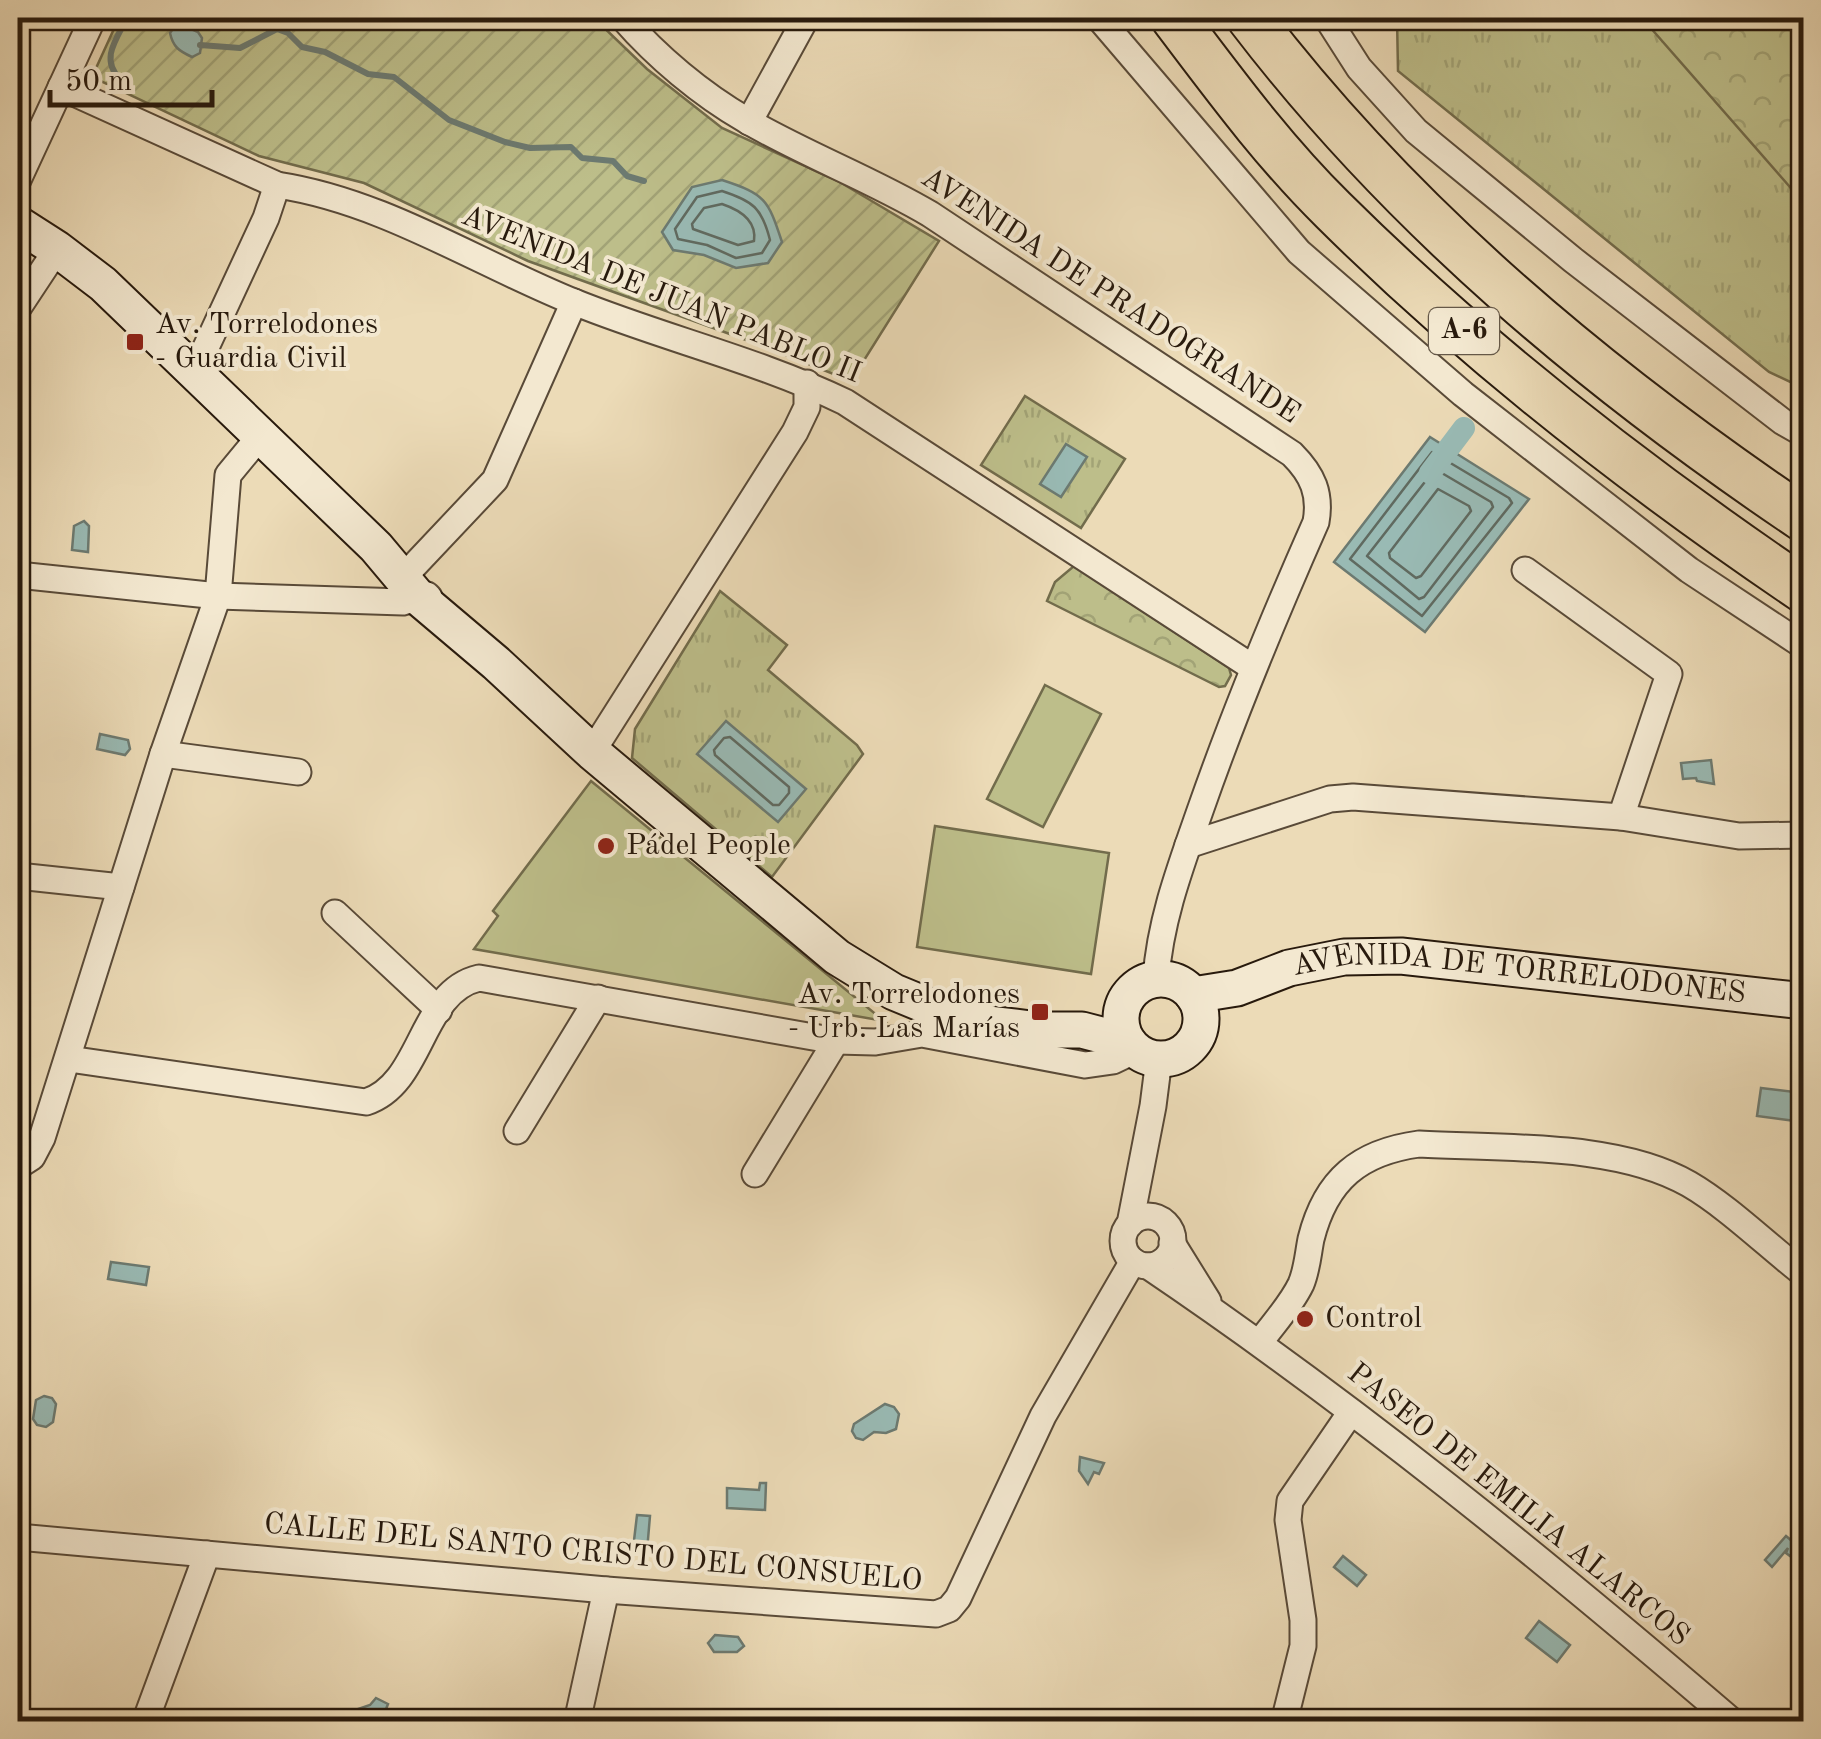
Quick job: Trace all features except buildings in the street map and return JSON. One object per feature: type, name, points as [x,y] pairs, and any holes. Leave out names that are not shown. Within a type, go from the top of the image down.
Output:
[{"type":"highway","points":[[1152,18],[1250,120]]},
{"type":"highway","name":"A-6","points":[[1174,18],[1250,120],[1332,209],[1508,372],[1716,531],[1804,590]]},
{"type":"highway","name":"A-6","points":[[1250,18],[1304,88],[1421,214],[1544,325],[1804,519]]},
{"type":"highway","points":[[1421,214],[1804,483]]},
{"type":"main road","points":[[18,224],[103,284],[592,752],[836,957],[894,992],[940,1011],[980,1022],[1039,1030],[1082,1030],[1136,1041],[1171,1058],[1192,1045],[1197,1009],[1183,986],[1156,979],[1133,991],[1136,1041]]},
{"type":"main road","name":"AVENIDA DE TORRELODONES","points":[[1197,1009],[1289,968],[1344,957],[1401,956],[1804,1000]]},
{"type":"street","points":[[18,180],[93,18]]},
{"type":"street","name":"AVENIDA DE PRADOGRANDE","points":[[623,18],[643,41],[715,101],[930,214],[1292,454],[1306,468],[1319,504],[1316,522],[1252,667],[1188,845],[1158,944],[1156,979]]},
{"type":"street","points":[[749,122],[806,18]]},
{"type":"street","points":[[1100,18],[1298,252],[1478,406],[1690,570],[1804,646]]},
{"type":"street","points":[[1327,18],[1359,68],[1416,131],[1572,260],[1804,434]]},
{"type":"street","name":"AVENIDA DE JUAN PABLO II","points":[[60,87],[277,185],[363,206],[574,302],[807,384],[845,402],[1252,667]]},
{"type":"street","points":[[194,372],[277,185]]},
{"type":"street","points":[[18,308],[57,248]]},
{"type":"street","points":[[18,575],[218,596],[403,602],[495,480],[574,302]]},
{"type":"street","points":[[592,752],[794,432],[807,406],[807,384]]},
{"type":"street","points":[[18,1166],[32,1157],[42,1138],[163,754],[218,596],[228,475],[261,435]]},
{"type":"street","points":[[1525,570],[1668,674],[1620,816]]},
{"type":"street","points":[[163,754],[298,772]]},
{"type":"street","points":[[1188,845],[1330,799],[1352,796],[1620,816],[1739,836],[1804,834]]},
{"type":"street","points":[[18,876],[120,888]]},
{"type":"street","points":[[335,913],[439,1010]]},
{"type":"street","points":[[68,1059],[366,1102],[384,1096],[397,1082],[439,1010],[463,982],[479,978],[836,1041],[876,1042],[922,1034],[1086,1065],[1113,1061],[1136,1041]]},
{"type":"street","points":[[517,1130],[598,998]]},
{"type":"street","points":[[755,1174],[836,1041]]},
{"type":"street","points":[[1136,1041],[1144,1156],[1166,1232],[1165,1259],[1140,1264],[1123,1243],[1144,1156]]},
{"type":"street","points":[[1260,1342],[1300,1286],[1322,1206],[1340,1179],[1362,1160],[1389,1148],[1419,1144],[1605,1155],[1648,1165],[1690,1185],[1804,1274]]},
{"type":"street","points":[[1130,1224],[1139,1218],[1166,1232]]},
{"type":"street","name":"PASEO DE EMILIA ALARCOS","points":[[1166,1232],[1213,1310]]},
{"type":"street","name":"PASEO DE EMILIA ALARCOS","points":[[1140,1264],[1260,1342],[1544,1560],[1734,1722]]},
{"type":"street","name":"CALLE DEL SANTO CRISTO DEL CONSUELO","points":[[18,1538],[606,1590],[936,1614],[949,1610],[1043,1416],[1140,1264]]},
{"type":"street","points":[[1284,1722],[1302,1646],[1304,1620],[1288,1520],[1290,1501],[1351,1412]]},
{"type":"street","points":[[145,1722],[207,1554]]},
{"type":"street","points":[[578,1722],[606,1590]]},
{"type":"green space","points":[[119,18],[594,18],[647,69],[722,128],[838,181],[939,241],[851,381],[528,261],[364,183],[259,156],[92,77]]},
{"type":"green space","points":[[1397,18],[1803,18],[1803,388],[1769,372],[1398,71]]},
{"type":"green space","points":[[1642,18],[1803,18],[1803,202]]},
{"type":"green space","points":[[1025,396],[1125,459],[1081,528],[981,465]]},
{"type":"green space","points":[[1074,566],[1229,668],[1231,675],[1225,686],[1219,687],[1047,601],[1055,582]]},
{"type":"green space","points":[[720,591],[787,645],[768,670],[863,754],[772,877],[632,758],[635,729]]},
{"type":"green space","points":[[1045,685],[1101,714],[1043,827],[987,799]]},
{"type":"green space","name":"Pádel People","points":[[591,781],[884,1021],[474,949],[498,916],[493,911]]},
{"type":"green space","points":[[935,826],[1109,853],[1091,974],[917,947]]},
{"type":"water","points":[[182,25],[202,38],[200,53],[192,57],[177,48],[171,38],[175,26]]},
{"type":"water","points":[[722,180],[756,194],[773,216],[782,242],[768,263],[736,268],[704,255],[673,250],[662,232],[692,187]]},
{"type":"water","points":[[1430,437],[1529,499],[1425,632],[1334,562]]},
{"type":"water","points":[[1066,444],[1087,457],[1061,497],[1040,484]]},
{"type":"water","points":[[84,521],[89,526],[88,552],[72,550],[74,526]]},
{"type":"water","points":[[726,721],[806,789],[778,822],[697,754]]},
{"type":"water","points":[[100,734],[128,740],[130,749],[125,755],[97,749]]},
{"type":"water","points":[[1711,760],[1714,784],[1696,778],[1683,779],[1681,763]]},
{"type":"water","points":[[1761,1088],[1803,1093],[1803,1122],[1757,1116]]},
{"type":"water","points":[[111,1262],[149,1267],[146,1285],[108,1279]]},
{"type":"water","points":[[44,1396],[56,1404],[53,1422],[46,1427],[37,1425],[33,1419],[36,1400]]},
{"type":"water","points":[[885,1404],[899,1414],[896,1429],[874,1432],[863,1440],[856,1438],[854,1424]]},
{"type":"water","points":[[1080,1457],[1104,1463],[1088,1484],[1079,1471]]},
{"type":"water","points":[[760,1483],[766,1483],[765,1510],[727,1508],[727,1488],[759,1490]]},
{"type":"water","points":[[637,1515],[650,1516],[647,1551],[633,1549]]},
{"type":"water","points":[[1786,1536],[1798,1546],[1790,1556],[1786,1553],[1788,1548],[1772,1567],[1765,1560]]},
{"type":"water","points":[[1343,1556],[1366,1575],[1357,1586],[1334,1567]]},
{"type":"water","points":[[1539,1621],[1570,1645],[1557,1662],[1526,1638]]},
{"type":"water","points":[[715,1635],[738,1637],[744,1646],[737,1652],[714,1652],[708,1643]]},
{"type":"water","points":[[376,1698],[388,1704],[383,1717],[358,1721],[355,1710],[370,1705]]},
{"type":"waterway","points":[[120,79],[111,57],[127,18]]},
{"type":"waterway","points":[[200,45],[240,48],[277,29],[288,33],[302,47],[325,52],[368,74],[394,77],[449,120],[530,148],[571,147],[582,158],[613,161],[627,176],[644,181]]},
{"type":"waterway","points":[[1430,473],[1464,428]]},
{"type":"place","name":"Av. Torrelodones - Guardia Civil","points":[[135,342]]},
{"type":"place","name":"Pádel People","points":[[606,846]]},
{"type":"place","name":"Av. Torrelodones - Urb. Las Marías","points":[[1040,1012]]},
{"type":"place","name":"Control","points":[[1305,1319]]}]
